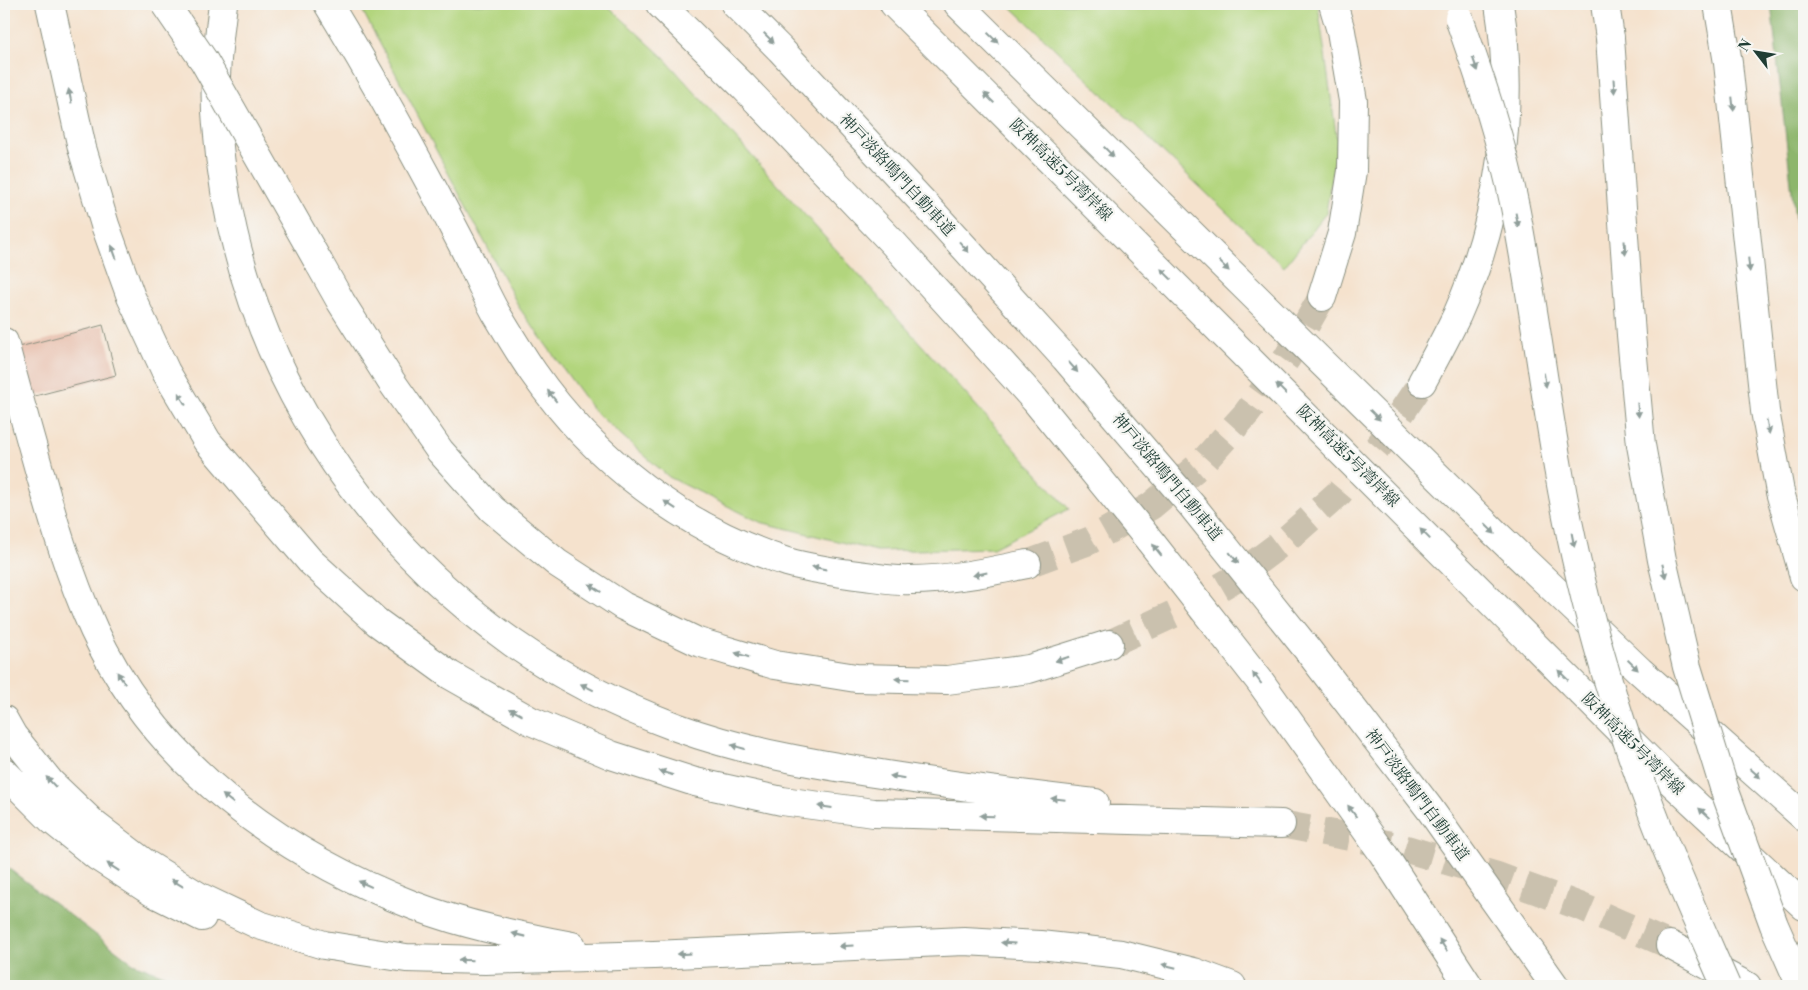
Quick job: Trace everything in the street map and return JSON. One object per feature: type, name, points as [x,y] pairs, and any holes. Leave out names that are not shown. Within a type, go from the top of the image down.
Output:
[{"type":"highway","points":[[50,4],[82,148],[105,225],[131,297],[162,364],[208,441],[310,561],[376,622],[450,675],[531,720],[610,755],[695,782],[782,801],[874,813],[1281,824],[986,790],[815,764],[741,748],[629,708],[576,682],[514,644],[447,591],[387,530],[336,466],[291,391],[260,323],[235,246],[223,182],[216,123],[217,51],[223,4]]},
{"type":"highway","points":[[165,4],[208,69],[340,302],[391,381],[440,451],[492,509],[557,563],[623,606],[698,642],[775,665],[856,678],[947,680],[1030,669],[1109,644]]},
{"type":"highway","points":[[328,4],[416,157],[501,320],[534,372],[575,425],[623,472],[674,508],[731,540],[788,562],[849,574],[908,580],[965,577],[1027,564]]},
{"type":"highway","points":[[660,4],[743,86],[894,244],[1035,400],[1259,680],[1382,852],[1469,986]]},
{"type":"highway","name":"神戸淡路鳴門自動車道","points":[[735,4],[780,49],[947,228],[1065,358],[1193,507],[1307,649],[1429,808],[1555,986]]},
{"type":"highway","name":"阪神高速5号湾岸線","points":[[894,4],[1360,468],[1658,770],[1804,906]]},
{"type":"highway","points":[[958,4],[1494,532],[1640,671],[1804,817]]},
{"type":"highway","points":[[1322,297],[1342,233],[1352,171],[1353,101],[1341,31],[1333,4]]},
{"type":"highway","points":[[1422,382],[1457,314],[1474,269],[1484,242],[1499,178],[1506,111],[1504,33],[1499,4]]},
{"type":"highway","points":[[1605,4],[1610,38],[1641,444],[1662,560],[1687,667],[1726,794],[1774,925],[1801,986]]},
{"type":"highway","points":[[1718,4],[1728,64]]},
{"type":"highway","points":[[1725,4],[1728,64],[1765,411],[1780,492],[1804,577]]},
{"type":"highway","points":[[1455,11],[1488,101],[1514,204],[1535,318],[1555,450],[1580,575],[1612,695],[1653,814],[1726,986]]},
{"type":"highway","points":[[4,342],[46,496],[69,570],[95,631],[117,673],[141,708],[168,743],[210,785],[259,824],[309,855],[359,882],[416,906],[476,925],[537,940],[600,951],[654,955]]},
{"type":"highway","points":[[4,720],[13,736],[50,782],[96,826],[146,864],[200,897],[259,925],[324,945],[406,958]]},
{"type":"highway","points":[[4,772],[52,820],[98,857],[152,892],[204,918],[262,937],[324,952],[406,958],[485,960],[654,955],[964,941],[1040,945],[1121,954],[1194,972],[1232,986]]},
{"type":"highway","points":[[1670,945],[1747,986]]},
{"type":"green space","points":[[359,4],[606,4],[663,57],[1069,509],[993,548],[877,551],[760,522],[669,477],[594,411],[520,309]]},
{"type":"green space","points":[[1008,4],[1318,4],[1337,141],[1326,213],[1284,267]]},
{"type":"green space","points":[[1771,4],[1804,4],[1804,300]]},
{"type":"green space","points":[[4,865],[133,963],[193,986],[4,986]]},
{"type":"building","points":[[103,325],[116,375],[4,404],[4,351]]},
{"type":"tunnel","points":[[1027,564],[1089,541],[1151,506],[1203,462],[1247,413],[1287,358],[1322,297]]},
{"type":"tunnel","points":[[1109,644],[1178,612],[1234,579],[1288,538],[1339,493],[1381,443],[1422,382]]},
{"type":"tunnel","points":[[1281,824],[1393,845],[1497,876],[1582,907],[1670,945]]}]
